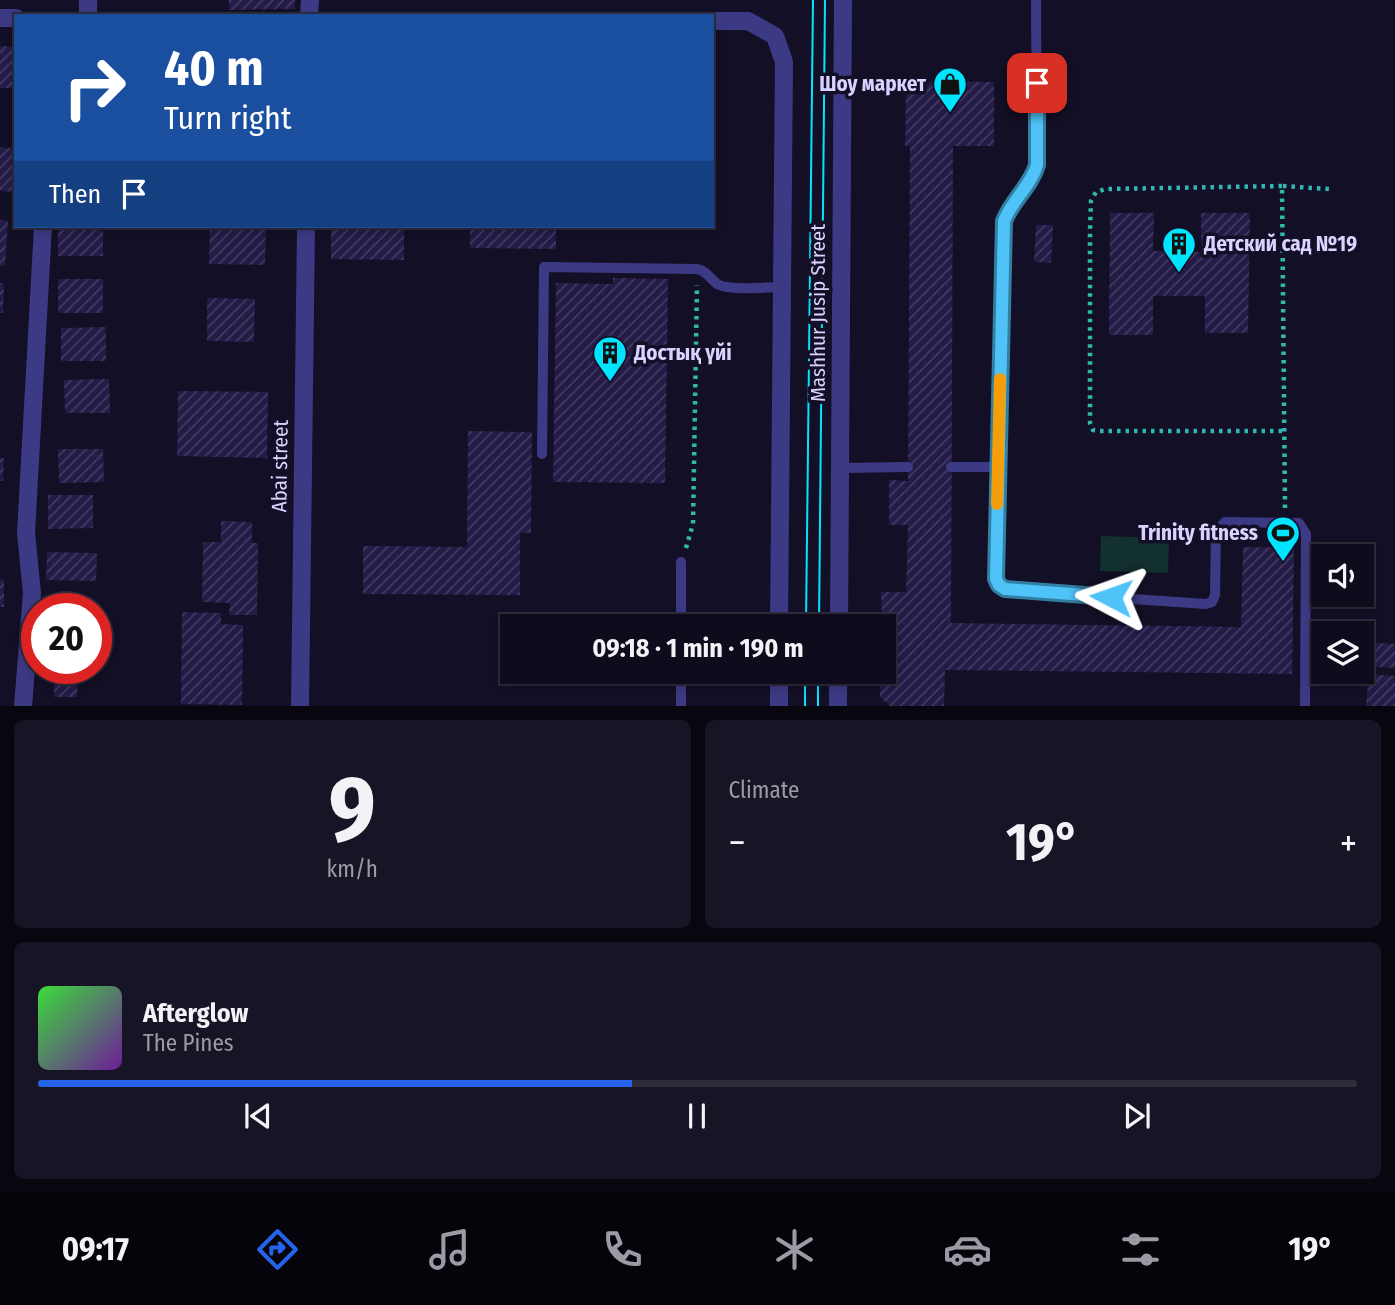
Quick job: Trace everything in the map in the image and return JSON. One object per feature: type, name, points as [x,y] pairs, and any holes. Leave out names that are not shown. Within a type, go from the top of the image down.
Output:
[{"type":"street","name":"Mashhur Jusip Street","points":[[839,614],[843,0]]},
{"type":"street","name":"Mashhur Jusip Street","points":[[714,21],[748,21],[775,36],[784,62],[779,614]]},
{"type":"street","points":[[23,706],[32,593],[26,533],[43,228]]},
{"type":"street","name":"Abai street","points":[[299,706],[306,228]]},
{"type":"street","points":[[779,684],[779,706]]},
{"type":"street","points":[[838,684],[838,706]]},
{"type":"lane","points":[[1036,0],[1037,165],[1034,175],[1008,211],[1004,221],[996,579],[1005,589],[1206,604],[1212,602],[1215,595],[1216,531],[1219,526],[1225,522],[1299,523],[1306,534],[1305,706]]},
{"type":"lane","points":[[542,454],[544,267],[697,268],[725,287],[782,287]]},
{"type":"lane","points":[[840,468],[908,467]]},
{"type":"lane","points":[[951,467],[998,467]]},
{"type":"lane","points":[[681,562],[681,614]]},
{"type":"lane","points":[[681,684],[681,706]]},
{"type":"path","points":[[1282,186],[1285,523]]},
{"type":"path","points":[[1284,431],[1093,430],[1090,423],[1091,201],[1096,192],[1106,189],[1282,186],[1329,188]]},
{"type":"path","points":[[681,562],[693,524],[697,268]]},
{"type":"green space","points":[[1101,536],[1169,538],[1168,573],[1100,571]]},
{"type":"building","points":[[229,0],[295,0],[295,9],[229,10]]},
{"type":"building","points":[[0,46],[14,47],[14,88],[0,88]]},
{"type":"building","points":[[906,81],[994,82],[994,146],[953,146],[951,623],[1241,627],[1243,547],[1294,548],[1292,674],[945,670],[944,706],[890,706],[880,697],[880,684],[896,684],[896,614],[882,614],[881,592],[906,592],[908,525],[889,525],[889,480],[908,481],[910,146],[905,146]]},
{"type":"building","points":[[0,147],[14,149],[14,192],[0,191]]},
{"type":"building","name":"Детский сад №19","points":[[1110,213],[1154,213],[1153,251],[1201,252],[1201,213],[1250,213],[1248,333],[1205,333],[1205,296],[1153,296],[1153,335],[1109,335]]},
{"type":"building","points":[[0,220],[8,221],[5,266],[0,266]]},
{"type":"building","points":[[1036,225],[1053,225],[1051,263],[1034,262]]},
{"type":"building","points":[[58,228],[103,228],[103,256],[58,256]]},
{"type":"building","points":[[210,228],[266,228],[265,265],[209,264]]},
{"type":"building","points":[[331,228],[404,228],[404,260],[331,259]]},
{"type":"building","points":[[470,228],[556,228],[556,249],[470,248]]},
{"type":"building","name":"Достық үйі","points":[[613,278],[668,279],[665,483],[553,482],[556,283],[613,284]]},
{"type":"building","points":[[58,279],[103,279],[103,313],[58,313]]},
{"type":"building","points":[[0,283],[4,283],[3,313],[0,313]]},
{"type":"building","points":[[207,298],[255,299],[254,342],[207,341]]},
{"type":"building","points":[[106,327],[106,361],[61,361],[61,328]]},
{"type":"building","points":[[109,379],[110,413],[65,413],[64,380]]},
{"type":"building","points":[[178,391],[268,392],[267,458],[177,456]]},
{"type":"building","points":[[468,431],[532,432],[531,533],[520,533],[520,595],[363,594],[363,546],[467,547]]},
{"type":"building","points":[[58,449],[103,449],[104,482],[59,483]]},
{"type":"building","points":[[0,458],[4,458],[3,481],[0,481]]},
{"type":"building","points":[[48,495],[93,495],[93,528],[48,529]]},
{"type":"building","points":[[221,521],[252,522],[252,543],[258,543],[257,615],[229,615],[230,603],[202,602],[203,542],[221,542]]},
{"type":"building","points":[[47,552],[97,553],[96,581],[46,580]]},
{"type":"building","points":[[0,580],[4,580],[4,607],[0,607]]},
{"type":"building","points":[[182,612],[221,613],[221,624],[243,625],[242,705],[181,704]]},
{"type":"building","points":[[1374,643],[1395,644],[1395,668],[1374,667]]},
{"type":"building","points":[[1374,674],[1395,676],[1395,706],[1366,706],[1368,684],[1374,684]]},
{"type":"building","points":[[54,684],[77,684],[77,697],[54,697]]},
{"type":"tram line","points":[[806,614],[813,0]]},
{"type":"tram line","points":[[819,614],[825,0]]},
{"type":"tram line","points":[[805,684],[805,706]]},
{"type":"tram line","points":[[818,684],[818,706]]},
{"type":"slow traffic","points":[[997,504],[1000,379]]},
{"type":"place","name":"Шоу маркет","points":[[950,114]]},
{"type":"place","name":"Детский сад №19","points":[[1179,274]]},
{"type":"place","name":"Достық үйі","points":[[610,383]]},
{"type":"place","name":"Trinity fitness","points":[[1283,563]]},
{"type":"route","points":[[1037,83],[1037,165],[1034,175],[1008,211],[1004,221],[996,579],[1005,589],[1014,591],[1111,597]]}]
